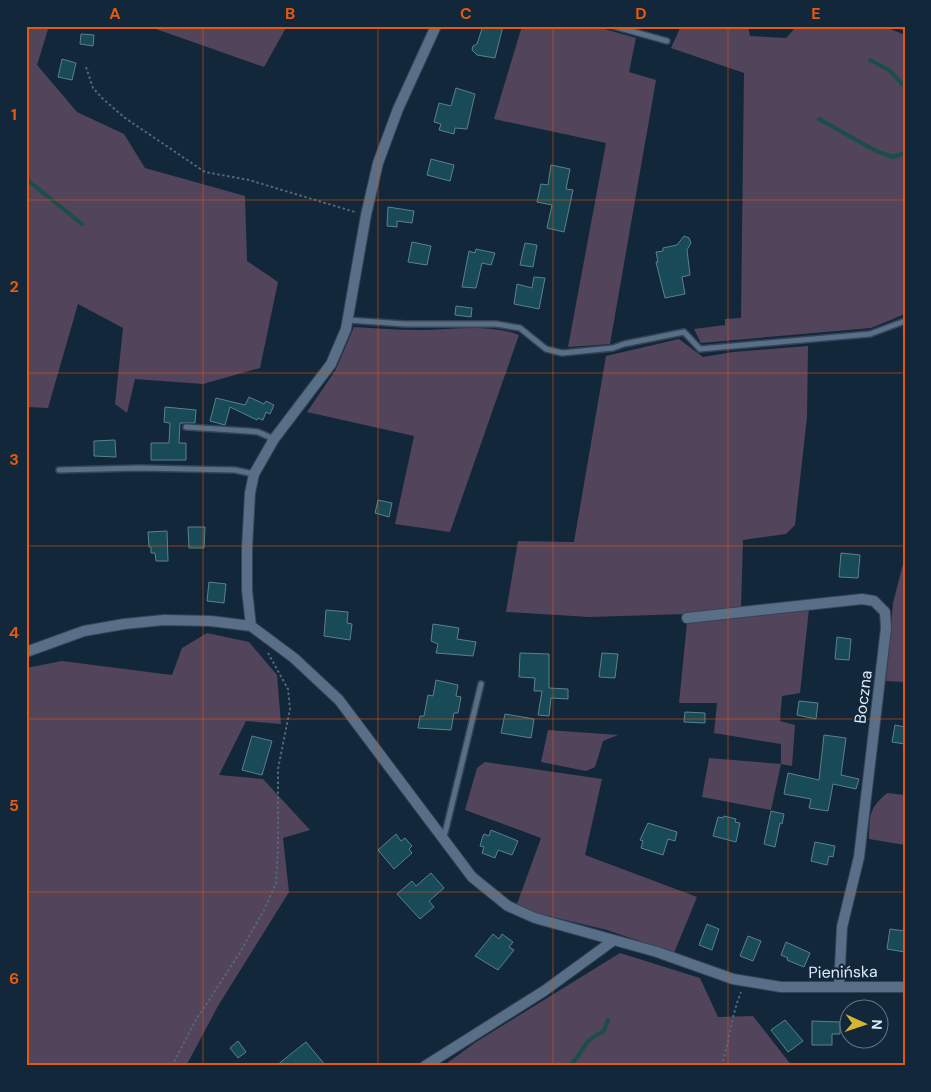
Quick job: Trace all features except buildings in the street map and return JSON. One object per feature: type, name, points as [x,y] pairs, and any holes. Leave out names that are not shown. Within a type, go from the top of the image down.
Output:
[{"type":"street","points":[[26,652],[84,631],[124,624],[183,620],[251,626],[246,590],[250,493],[254,474],[274,440],[331,364],[348,320],[366,215],[378,163],[398,109],[436,26]]},
{"type":"street","name":"Boczna","points":[[687,618],[862,599],[874,601],[885,612],[886,628],[859,856],[842,927],[839,987]]},
{"type":"street","name":"Pienińska","points":[[251,626],[294,658],[340,700],[472,876],[508,906],[535,918],[614,940],[733,979],[781,987],[905,987]]},
{"type":"street","points":[[425,1066],[544,991],[614,940]]},
{"type":"lane","points":[[613,26],[667,41]]},
{"type":"lane","points":[[348,320],[405,324],[496,324],[520,328],[546,348],[562,353],[613,348],[684,332],[700,349],[851,336],[870,334],[905,321]]},
{"type":"lane","points":[[186,427],[258,432],[274,440]]},
{"type":"lane","points":[[59,470],[139,468],[235,470],[254,474]]},
{"type":"lane","points":[[442,837],[445,833],[481,684]]},
{"type":"path","points":[[86,67],[93,88],[103,99],[125,118],[205,172],[249,180],[366,215]]},
{"type":"path","points":[[172,1066],[194,1023],[243,947],[264,910],[276,883],[278,769],[290,709],[288,690],[275,670],[266,649]]},
{"type":"path","points":[[722,1066],[734,1010],[746,981]]},
{"type":"shaded area","points":[[26,26],[49,26],[37,65],[77,112],[124,134],[145,168],[245,196],[247,261],[278,282],[260,368],[203,384],[135,379],[127,413],[115,404],[123,328],[78,304],[48,408],[26,407]]},
{"type":"shaded area","points":[[136,26],[287,26],[264,67],[156,29]]},
{"type":"shaded area","points":[[522,26],[594,26],[636,38],[629,72],[656,80],[610,344],[568,347],[606,143],[494,119]]},
{"type":"shaded area","points":[[681,26],[748,26],[750,36],[786,38],[797,26],[883,26],[905,35],[905,314],[871,328],[701,343],[694,329],[725,325],[725,319],[741,318],[744,73],[671,48]]},
{"type":"shaded area","points":[[354,327],[419,330],[482,328],[507,331],[519,335],[450,532],[395,524],[414,436],[307,412],[335,371]]},
{"type":"shaded area","points":[[679,339],[703,357],[733,352],[808,346],[807,417],[795,525],[786,534],[743,540],[741,608],[686,614],[589,617],[506,612],[518,541],[574,542],[606,356]]},
{"type":"shaded area","points":[[905,556],[905,682],[886,681],[893,603]]},
{"type":"shaded area","points":[[809,609],[800,693],[782,696],[780,721],[795,725],[792,766],[781,764],[781,744],[714,733],[717,703],[679,703],[687,623]]},
{"type":"shaded area","points":[[207,633],[249,642],[277,675],[281,724],[246,721],[219,775],[263,779],[310,830],[283,838],[289,892],[218,1006],[186,1066],[26,1066],[26,767],[28,765],[26,668],[62,661],[172,675],[182,648]]},
{"type":"shaded area","points":[[548,730],[618,735],[603,741],[595,767],[586,771],[541,762]]},
{"type":"shaded area","points":[[709,758],[781,764],[771,810],[702,797]]},
{"type":"shaded area","points":[[485,762],[602,779],[585,855],[697,897],[674,953],[607,930],[532,912],[517,904],[541,838],[465,810],[477,768]]},
{"type":"shaded area","points":[[887,793],[905,795],[905,845],[869,839],[871,813],[876,804]]},
{"type":"shaded area","points":[[620,953],[700,978],[718,1017],[753,1016],[792,1066],[443,1066],[476,1042]]},
{"type":"waterway","points":[[870,60],[889,70],[905,87]]},
{"type":"waterway","points":[[819,119],[876,151],[893,157],[905,153]]},
{"type":"waterway","points":[[26,179],[82,224]]},
{"type":"waterway","points":[[570,1066],[587,1043],[604,1031],[608,1020]]}]
